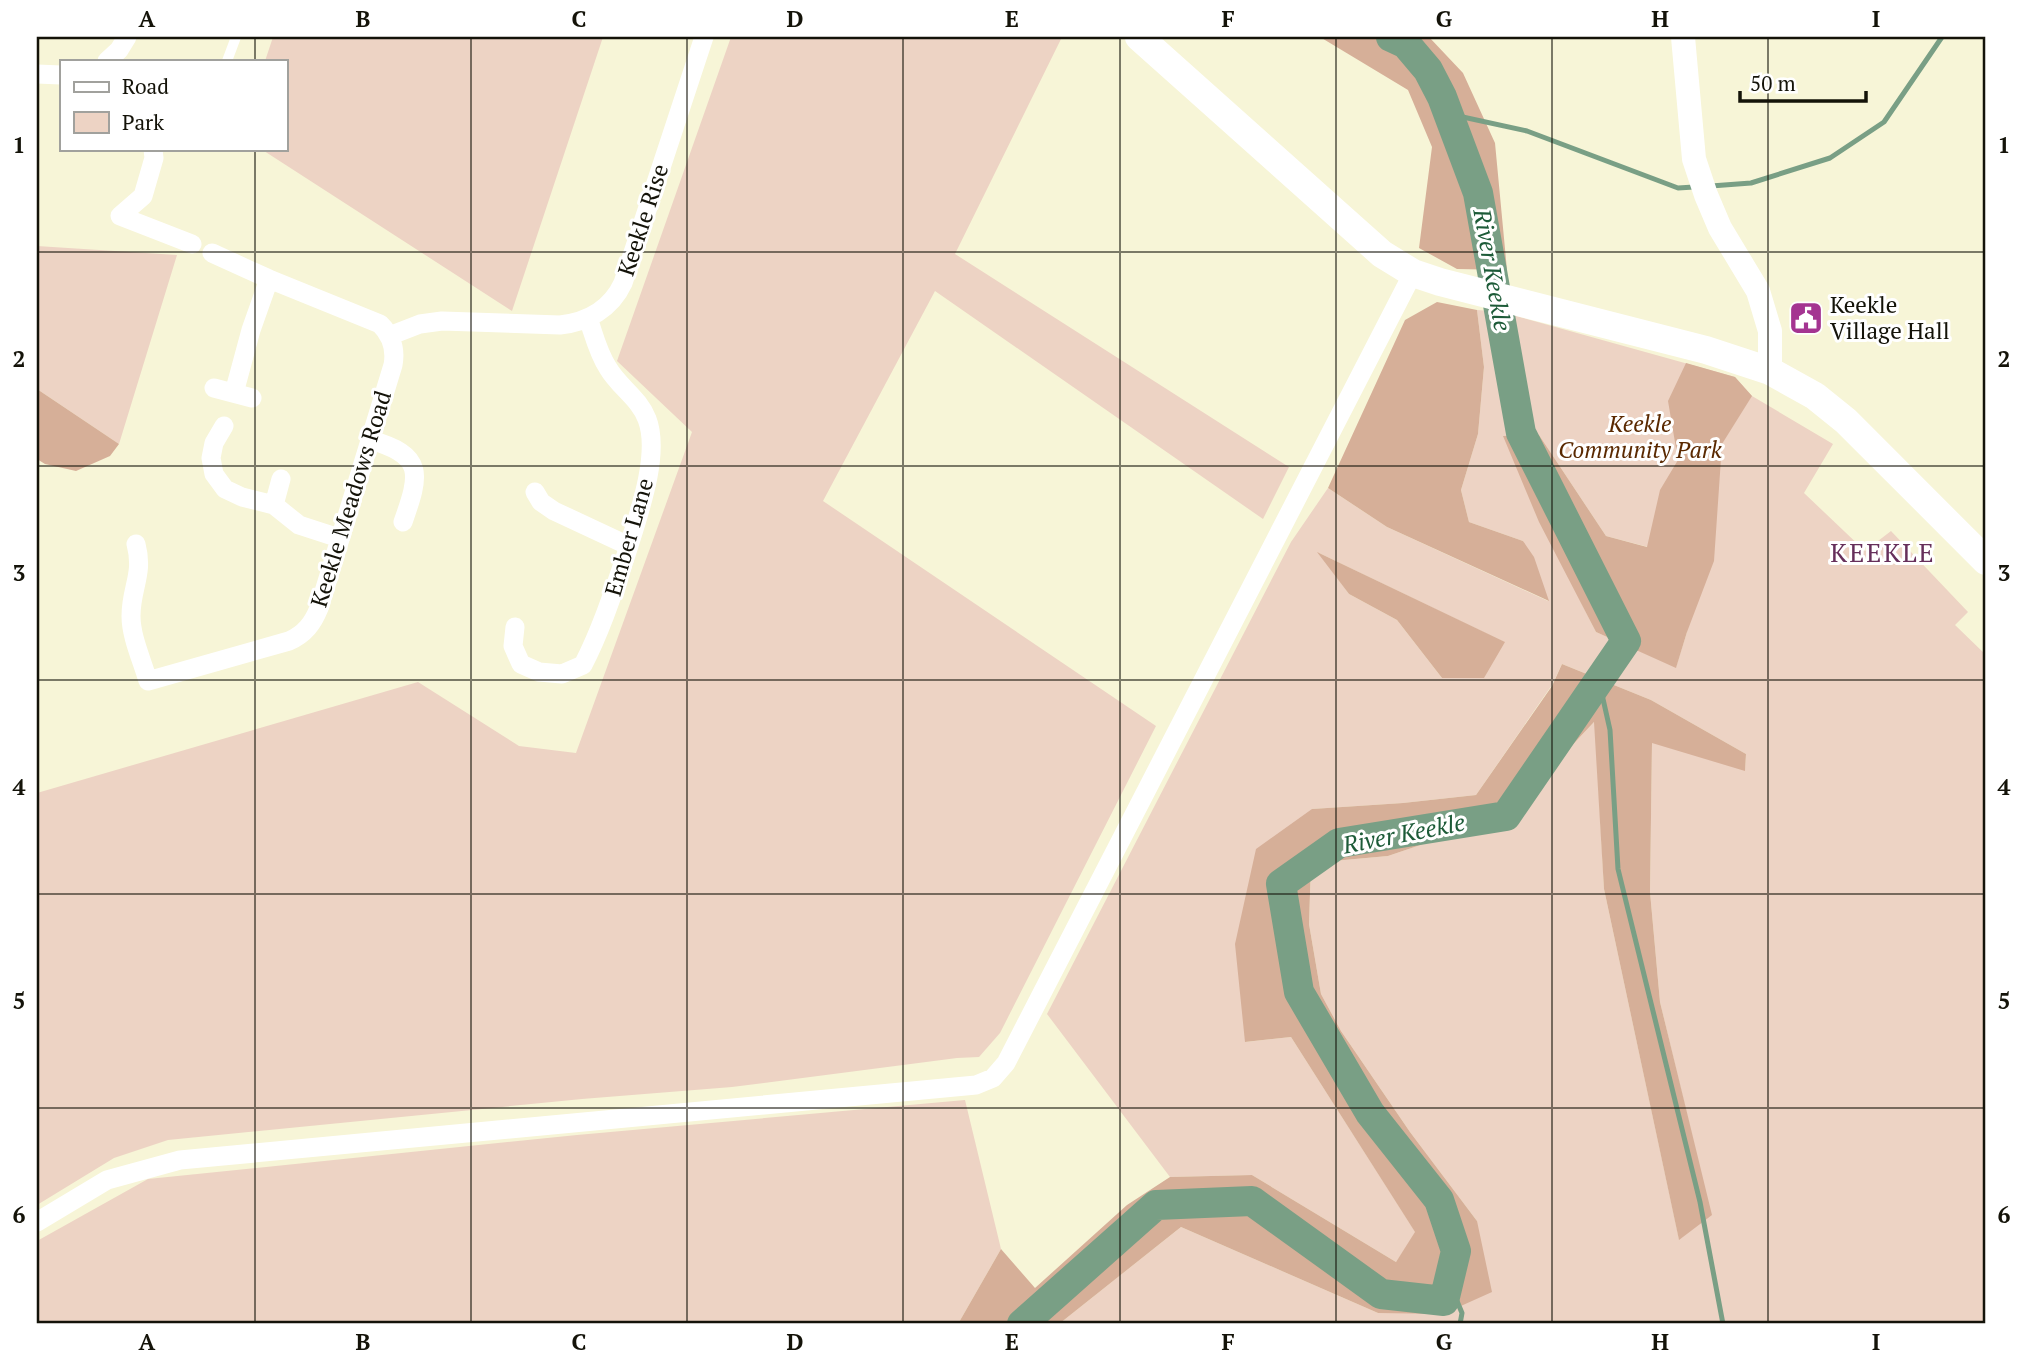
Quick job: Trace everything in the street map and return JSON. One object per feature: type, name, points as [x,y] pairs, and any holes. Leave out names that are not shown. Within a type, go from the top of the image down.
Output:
[{"type":"main road","points":[[1139,37],[1381,254],[1413,273],[1706,350],[1770,371],[1815,396],[1846,421],[1986,561]]},
{"type":"street","points":[[108,60],[120,50],[127,37]]},
{"type":"street","name":"Keekle Rise","points":[[389,336],[429,322],[560,325],[588,318],[611,302],[623,283],[704,37]]},
{"type":"street","points":[[1683,37],[1694,159],[1720,228],[1758,290],[1770,331],[1770,371]]},
{"type":"street","points":[[37,74],[60,75]]},
{"type":"street","points":[[153,150],[154,158],[143,196],[120,216],[192,244]]},
{"type":"street","points":[[212,253],[269,279],[373,320],[385,329],[389,336]]},
{"type":"street","points":[[37,1222],[107,1180],[180,1160],[976,1085],[993,1078],[1012,1052],[1413,273]]},
{"type":"street","points":[[214,388],[243,396],[251,330],[269,279]]},
{"type":"street","name":"Ember Lane","points":[[514,627],[513,646],[521,664],[539,672],[562,674],[583,665],[605,618],[645,496],[651,442],[648,420],[640,404],[609,370],[598,349],[588,318]]},
{"type":"street","name":"Keekle Meadows Road","points":[[136,544],[140,568],[131,618],[148,681],[299,636],[312,622],[319,608],[393,365],[394,351],[389,336]]},
{"type":"street","points":[[224,426],[211,453],[212,469],[225,489],[235,495],[274,505],[299,525],[339,538]]},
{"type":"street","points":[[370,440],[405,453],[413,465],[415,480],[403,522]]},
{"type":"street","points":[[274,505],[281,480]]},
{"type":"street","points":[[535,492],[541,502],[554,511],[629,545]]},
{"type":"lane","points":[[228,60],[236,37]]},
{"type":"green space","points":[[273,37],[603,37],[512,311],[263,150],[287,150],[287,60],[265,60]]},
{"type":"green space","points":[[731,37],[1062,37],[955,254],[1289,467],[1263,519],[935,291],[823,501],[1156,726],[1000,1033],[979,1057],[732,1087],[168,1140],[114,1158],[37,1205],[37,793],[418,682],[519,746],[576,753],[692,432],[617,361]]},
{"type":"green space","points":[[37,246],[177,255],[119,444],[37,389]]},
{"type":"green space","name":"Keekle Community Park","points":[[1477,310],[1515,313],[1516,316],[1735,377],[1752,396],[1833,444],[1804,493],[1865,551],[1891,531],[1968,612],[1955,625],[1986,655],[1986,1324],[1059,1324],[1181,1227],[1378,1313],[1477,1221],[1410,1132],[1341,1031],[1321,994],[1309,924],[1311,863],[1388,856],[1506,816],[1595,721],[1604,889],[1679,1239],[1711,1215],[1660,1002],[1650,892],[1652,742],[1745,770],[1746,754],[1651,700],[1562,664],[1552,685],[1476,795],[1312,809],[1246,1042],[1291,1037],[1416,1233],[1396,1262],[1252,1175],[1170,1177],[1047,1014],[1291,542],[1328,488],[1387,527],[1548,601],[1523,541],[1469,522],[1461,490],[1478,434],[1484,367]],"holes":[[[1539,435],[1606,536],[1648,547],[1687,632],[1676,667],[1596,632],[1579,598]],[[1319,553],[1504,642],[1504,643],[1442,678],[1397,620],[1349,594]]]},
{"type":"green space","points":[[965,1100],[1001,1249],[958,1324],[37,1324],[37,1241],[148,1179],[577,1135]]},
{"type":"shaded area","points":[[1320,37],[1429,37],[1463,73],[1495,143],[1507,270],[1457,269],[1419,248],[1432,147],[1408,90]]},
{"type":"shaded area","points":[[1437,302],[1477,310],[1484,367],[1478,434],[1461,490],[1469,522],[1523,541],[1534,557],[1549,601],[1387,527],[1328,488],[1405,320]]},
{"type":"shaded area","points":[[1686,363],[1735,377],[1752,396],[1722,444],[1714,561],[1676,668],[1596,632],[1539,522],[1503,436],[1539,435],[1606,536],[1647,547],[1660,490],[1678,460],[1668,401]]},
{"type":"shaded area","points":[[37,389],[119,444],[110,456],[76,471],[45,464],[37,459]]},
{"type":"shaded area","points":[[1317,552],[1505,642],[1484,678],[1442,678],[1397,620],[1349,594]]},
{"type":"shaded area","points":[[1562,664],[1651,700],[1746,754],[1745,771],[1652,743],[1650,892],[1660,1002],[1712,1215],[1679,1240],[1604,889],[1594,722],[1506,816],[1388,856],[1311,863],[1309,924],[1321,994],[1341,1031],[1410,1132],[1477,1221],[1492,1292],[1443,1314],[1378,1313],[1181,1227],[1059,1324],[958,1324],[1001,1249],[1035,1288],[1127,1205],[1170,1177],[1252,1175],[1396,1262],[1415,1232],[1291,1037],[1245,1042],[1235,944],[1256,849],[1312,809],[1476,795],[1552,686]]},
{"type":"waterway","name":"River Keekle","points":[[1022,1324],[1156,1205],[1252,1201],[1381,1294],[1444,1301],[1456,1251],[1439,1200],[1370,1113],[1299,992],[1281,884],[1339,843],[1506,816],[1626,641],[1521,433],[1478,193],[1442,97],[1428,70],[1406,44],[1391,37]]},
{"type":"waterway","points":[[1711,186],[1751,183],[1830,158],[1884,122],[1942,37]]},
{"type":"waterway","points":[[1449,114],[1527,131],[1678,188],[1694,187]]},
{"type":"waterway","points":[[1599,681],[1610,730],[1618,869],[1700,1202],[1723,1324]]},
{"type":"waterway","points":[[1449,1282],[1462,1313],[1460,1324]]},
{"type":"place","name":"Keekle Village Hall","points":[[1806,318]]},
{"type":"district","name":"KEEKLE","points":[[1883,553]]}]
